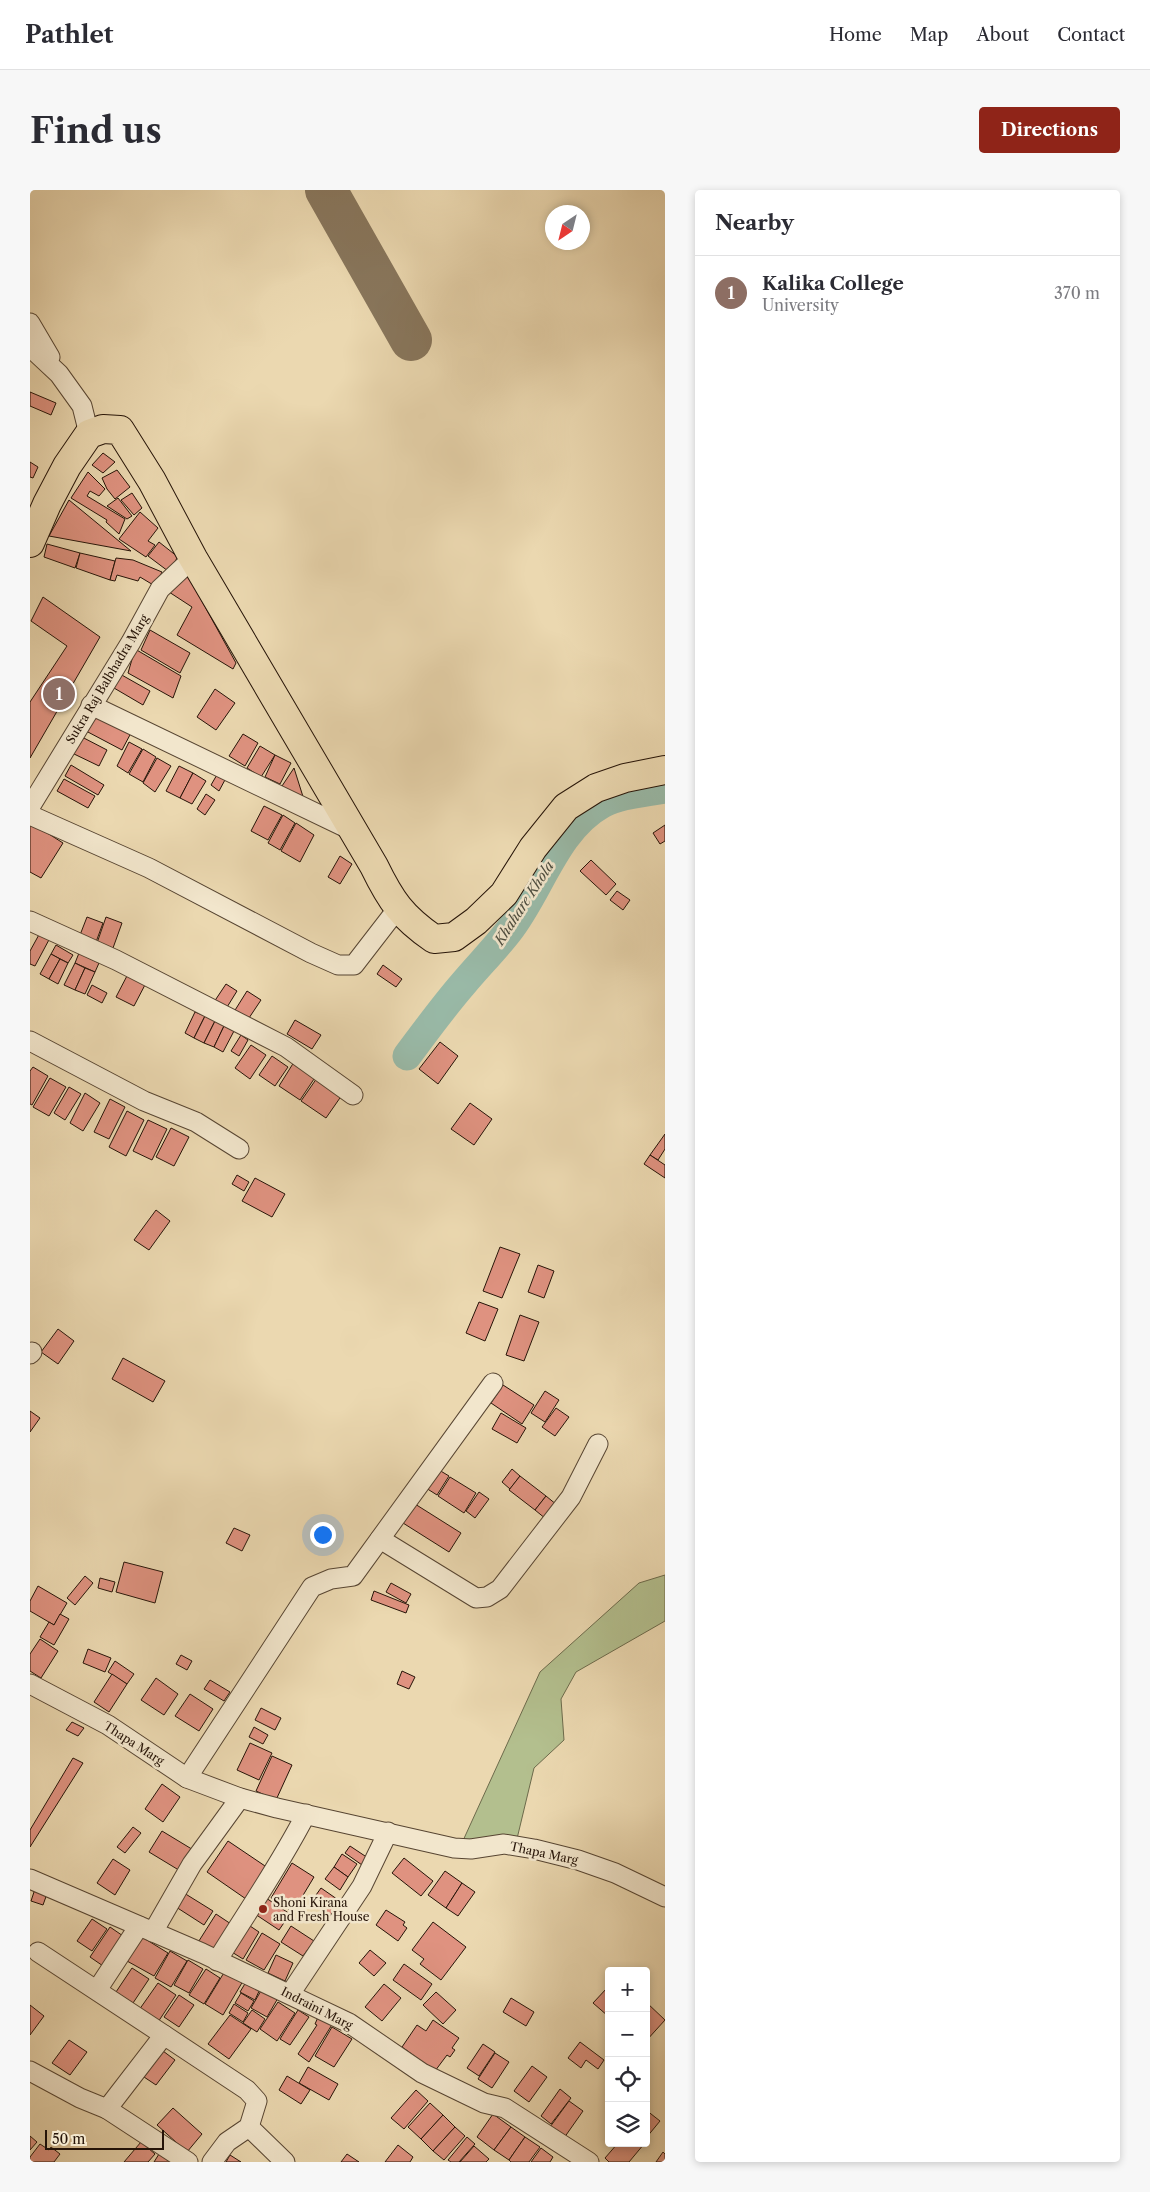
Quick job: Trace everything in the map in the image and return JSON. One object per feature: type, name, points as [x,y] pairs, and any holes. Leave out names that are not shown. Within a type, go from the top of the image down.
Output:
[{"type":"main road","points":[[30,543],[67,466],[89,434],[104,429],[120,430],[152,481],[192,558],[353,831],[386,892],[412,924],[434,940],[454,937],[476,921],[504,894],[533,848],[566,807],[596,788],[626,778],[665,770]]},
{"type":"street","points":[[30,323],[59,374],[82,406],[89,434]]},
{"type":"street","points":[[30,347],[59,374]]},
{"type":"street","name":"Sukra Raj Balbhadra Marg","points":[[30,807],[131,642],[160,589],[192,558]]},
{"type":"street","points":[[91,705],[353,831]]},
{"type":"street","points":[[30,815],[149,868],[311,954],[338,966],[354,964],[398,908]]},
{"type":"street","points":[[30,921],[116,960],[278,1043],[353,1095]]},
{"type":"street","points":[[30,1041],[144,1100],[196,1122],[239,1149]]},
{"type":"street","points":[[186,1778],[312,1587],[331,1579],[353,1576],[493,1384]]},
{"type":"street","points":[[380,1539],[476,1598],[487,1597],[500,1589],[571,1497],[598,1444]]},
{"type":"street","name":"Thapa Marg","points":[[30,1684],[108,1725],[186,1778],[240,1798],[454,1848],[471,1849],[504,1844],[534,1849],[578,1860],[615,1873],[665,1897]]},
{"type":"street","points":[[96,1990],[146,1929],[240,1798]]},
{"type":"street","points":[[217,1961],[289,1848],[306,1814]]},
{"type":"street","points":[[290,1994],[362,1886],[388,1832]]},
{"type":"street","name":"Indraini Marg","points":[[30,1879],[217,1961],[349,2023],[422,2073],[484,2103],[505,2108],[589,2162]]},
{"type":"street","points":[[38,1952],[247,2090],[257,2101],[249,2127],[227,2142],[212,2162]]},
{"type":"street","points":[[106,2109],[164,2035]]},
{"type":"street","points":[[30,2071],[80,2098],[106,2109],[188,2162]]},
{"type":"street","points":[[249,2127],[285,2162]]},
{"type":"green space","points":[[665,1575],[665,1621],[576,1672],[561,1699],[564,1740],[534,1768],[515,1847],[461,1845],[540,1672],[639,1583]]},
{"type":"building","points":[[30,392],[56,403],[51,415],[30,406]]},
{"type":"building","points":[[103,453],[115,462],[103,473],[92,465]]},
{"type":"building","points":[[30,462],[38,467],[33,478],[30,477]]},
{"type":"building","points":[[117,470],[130,487],[115,499],[107,489],[102,478]]},
{"type":"building","points":[[88,472],[105,489],[99,496],[90,491],[87,496],[125,519],[119,534],[106,522],[107,520],[71,498]]},
{"type":"building","points":[[132,493],[142,508],[134,515],[121,500]]},
{"type":"building","points":[[118,498],[132,516],[127,519],[107,506]]},
{"type":"building","points":[[69,500],[131,551],[49,536]]},
{"type":"building","points":[[140,512],[158,528],[148,541],[155,545],[146,557],[119,539]]},
{"type":"building","points":[[159,542],[178,557],[168,571],[148,556]]},
{"type":"building","points":[[47,544],[80,553],[75,568],[44,557]]},
{"type":"building","points":[[80,553],[115,561],[110,580],[76,568]]},
{"type":"building","points":[[116,558],[133,560],[162,572],[155,586],[140,577],[138,581],[117,575],[115,581],[110,580]]},
{"type":"building","points":[[187,574],[236,663],[233,669],[177,635],[192,607],[169,592]]},
{"type":"building","points":[[43,597],[100,637],[30,758],[30,702],[67,646],[31,621]]},
{"type":"building","points":[[150,630],[190,653],[180,673],[141,650]]},
{"type":"building","points":[[135,649],[181,676],[173,698],[128,673]]},
{"type":"building","points":[[120,674],[150,691],[143,705],[114,688]]},
{"type":"building","points":[[215,689],[235,703],[216,730],[197,717]]},
{"type":"building","points":[[96,712],[132,731],[122,750],[86,731]]},
{"type":"building","points":[[243,734],[258,743],[245,766],[229,756]]},
{"type":"building","points":[[80,736],[107,750],[99,766],[72,753]]},
{"type":"building","points":[[129,742],[142,749],[128,773],[117,766]]},
{"type":"building","points":[[260,746],[275,755],[261,777],[247,768]]},
{"type":"building","points":[[143,749],[156,757],[143,782],[129,774]]},
{"type":"building","points":[[275,755],[291,763],[280,784],[265,777]]},
{"type":"building","points":[[157,758],[171,766],[155,792],[143,783]]},
{"type":"building","points":[[71,765],[104,785],[98,795],[65,776]]},
{"type":"building","points":[[179,766],[193,773],[180,798],[166,791]]},
{"type":"building","points":[[294,768],[305,803],[280,789]]},
{"type":"building","points":[[193,773],[206,781],[192,804],[180,798]]},
{"type":"building","points":[[218,773],[226,778],[219,791],[211,785]]},
{"type":"building","points":[[64,779],[95,796],[88,808],[57,791]]},
{"type":"building","points":[[206,794],[215,800],[205,815],[197,809]]},
{"type":"building","points":[[264,806],[282,815],[268,840],[251,831]]},
{"type":"building","points":[[283,815],[295,823],[280,850],[268,843]]},
{"type":"building","points":[[30,822],[63,843],[41,878],[30,872]]},
{"type":"building","points":[[296,823],[314,835],[300,862],[281,851]]},
{"type":"building","points":[[665,825],[665,841],[660,844],[653,833]]},
{"type":"building","points":[[340,856],[352,864],[340,884],[328,877]]},
{"type":"building","points":[[591,860],[616,884],[606,895],[580,871]]},
{"type":"building","points":[[617,891],[630,900],[623,910],[610,900]]},
{"type":"building","points":[[87,917],[103,923],[96,942],[80,935]]},
{"type":"building","points":[[106,917],[122,923],[113,948],[97,943]]},
{"type":"building","points":[[41,931],[51,936],[35,966],[30,964],[30,951]]},
{"type":"building","points":[[56,945],[73,955],[68,963],[51,954]]},
{"type":"building","points":[[79,953],[99,963],[95,972],[75,963]]},
{"type":"building","points":[[51,954],[60,959],[49,979],[40,974]]},
{"type":"building","points":[[60,959],[68,963],[58,984],[49,979]]},
{"type":"building","points":[[75,963],[85,968],[75,990],[64,985]]},
{"type":"building","points":[[383,965],[402,979],[396,987],[377,974]]},
{"type":"building","points":[[85,968],[95,972],[85,994],[75,990]]},
{"type":"building","points":[[129,972],[147,981],[134,1006],[116,997]]},
{"type":"building","points":[[226,984],[237,991],[224,1012],[212,1005]]},
{"type":"building","points":[[92,985],[107,993],[102,1003],[87,995]]},
{"type":"building","points":[[247,991],[261,1000],[245,1024],[232,1015]]},
{"type":"building","points":[[195,1012],[205,1016],[194,1038],[185,1033]]},
{"type":"building","points":[[205,1016],[215,1021],[204,1043],[194,1038]]},
{"type":"building","points":[[295,1020],[321,1035],[312,1049],[287,1034]]},
{"type":"building","points":[[215,1021],[224,1026],[214,1047],[204,1043]]},
{"type":"building","points":[[224,1026],[234,1031],[223,1052],[214,1047]]},
{"type":"building","points":[[241,1035],[248,1040],[239,1056],[231,1051]]},
{"type":"building","points":[[440,1042],[458,1056],[438,1084],[419,1069]]},
{"type":"building","points":[[251,1045],[266,1055],[250,1079],[235,1068]]},
{"type":"building","points":[[272,1056],[288,1067],[275,1086],[259,1075]]},
{"type":"building","points":[[294,1062],[316,1076],[300,1100],[279,1086]]},
{"type":"building","points":[[33,1067],[48,1076],[32,1105],[30,1104],[30,1071]]},
{"type":"building","points":[[50,1078],[66,1087],[49,1116],[33,1107]]},
{"type":"building","points":[[317,1078],[342,1095],[326,1118],[301,1101]]},
{"type":"building","points":[[69,1087],[81,1094],[65,1120],[54,1113]]},
{"type":"building","points":[[85,1093],[100,1103],[83,1131],[70,1123]]},
{"type":"building","points":[[110,1099],[125,1107],[109,1139],[94,1132]]},
{"type":"building","points":[[470,1103],[492,1119],[474,1145],[451,1129]]},
{"type":"building","points":[[127,1111],[144,1120],[126,1156],[109,1147]]},
{"type":"building","points":[[148,1120],[167,1129],[152,1160],[133,1151]]},
{"type":"building","points":[[171,1128],[189,1137],[174,1166],[156,1157]]},
{"type":"building","points":[[665,1134],[665,1149],[658,1160],[650,1155]]},
{"type":"building","points":[[650,1155],[665,1165],[665,1178],[644,1164]]},
{"type":"building","points":[[237,1175],[249,1182],[244,1191],[232,1184]]},
{"type":"building","points":[[255,1178],[285,1194],[272,1217],[242,1201]]},
{"type":"building","points":[[156,1210],[170,1221],[149,1250],[134,1240]]},
{"type":"building","points":[[500,1247],[520,1254],[502,1298],[483,1291]]},
{"type":"building","points":[[538,1265],[554,1271],[544,1298],[528,1292]]},
{"type":"building","points":[[479,1302],[498,1309],[485,1341],[466,1333]]},
{"type":"building","points":[[520,1315],[539,1322],[524,1361],[506,1355]]},
{"type":"building","points":[[58,1329],[74,1341],[58,1364],[41,1352]]},
{"type":"building","points":[[123,1358],[165,1381],[153,1402],[112,1379]]},
{"type":"building","points":[[503,1385],[534,1405],[522,1424],[491,1403]]},
{"type":"building","points":[[545,1391],[559,1400],[545,1422],[531,1413]]},
{"type":"building","points":[[556,1408],[569,1417],[555,1436],[542,1427]]},
{"type":"building","points":[[30,1411],[40,1418],[30,1432]]},
{"type":"building","points":[[501,1413],[526,1428],[517,1443],[492,1429]]},
{"type":"building","points":[[512,1469],[520,1476],[510,1489],[502,1482]]},
{"type":"building","points":[[439,1470],[449,1476],[437,1495],[426,1488]]},
{"type":"building","points":[[520,1476],[546,1496],[535,1510],[509,1490]]},
{"type":"building","points":[[450,1477],[476,1493],[464,1513],[438,1496]]},
{"type":"building","points":[[479,1492],[489,1499],[475,1518],[466,1511]]},
{"type":"building","points":[[546,1496],[557,1505],[546,1519],[535,1510]]},
{"type":"building","points":[[415,1504],[461,1533],[449,1552],[403,1523]]},
{"type":"building","points":[[234,1528],[250,1535],[242,1551],[226,1543]]},
{"type":"building","points":[[124,1562],[163,1572],[155,1603],[116,1592]]},
{"type":"building","points":[[85,1576],[93,1583],[75,1605],[67,1598]]},
{"type":"building","points":[[100,1578],[115,1582],[112,1592],[98,1588]]},
{"type":"building","points":[[391,1583],[411,1594],[406,1603],[386,1592]]},
{"type":"building","points":[[38,1586],[67,1603],[54,1625],[30,1611],[30,1601]]},
{"type":"building","points":[[374,1591],[409,1605],[406,1613],[371,1600]]},
{"type":"building","points":[[60,1614],[69,1619],[54,1645],[40,1637],[49,1622],[54,1625]]},
{"type":"building","points":[[40,1639],[58,1651],[41,1678],[30,1671],[30,1654]]},
{"type":"building","points":[[88,1649],[111,1658],[105,1672],[83,1663]]},
{"type":"building","points":[[181,1655],[192,1661],[187,1670],[176,1664]]},
{"type":"building","points":[[115,1661],[134,1674],[127,1684],[108,1672]]},
{"type":"building","points":[[402,1671],[415,1677],[409,1689],[397,1684]]},
{"type":"building","points":[[112,1674],[127,1684],[109,1712],[94,1702]]},
{"type":"building","points":[[156,1678],[178,1694],[164,1715],[141,1700]]},
{"type":"building","points":[[210,1680],[230,1692],[224,1701],[204,1689]]},
{"type":"building","points":[[190,1694],[213,1709],[199,1731],[175,1716]]},
{"type":"building","points":[[261,1708],[281,1718],[275,1730],[255,1720]]},
{"type":"building","points":[[72,1722],[84,1728],[78,1736],[66,1730]]},
{"type":"building","points":[[254,1727],[268,1735],[263,1744],[249,1737]]},
{"type":"building","points":[[250,1743],[272,1753],[259,1780],[237,1770]]},
{"type":"building","points":[[272,1756],[292,1765],[276,1800],[256,1791]]},
{"type":"building","points":[[73,1758],[83,1763],[30,1847],[30,1830]]},
{"type":"building","points":[[162,1784],[180,1797],[163,1822],[145,1809]]},
{"type":"building","points":[[133,1827],[141,1833],[125,1853],[117,1847]]},
{"type":"building","points":[[162,1831],[195,1851],[182,1872],[149,1852]]},
{"type":"building","points":[[228,1841],[268,1868],[246,1899],[207,1872]]},
{"type":"building","points":[[350,1846],[368,1858],[362,1865],[345,1853]]},
{"type":"building","points":[[342,1854],[357,1864],[348,1877],[334,1867]]},
{"type":"building","points":[[404,1858],[433,1881],[421,1896],[392,1873]]},
{"type":"building","points":[[113,1859],[130,1870],[115,1895],[97,1883]]},
{"type":"building","points":[[292,1863],[314,1877],[293,1912],[271,1898]]},
{"type":"building","points":[[334,1867],[348,1877],[340,1890],[325,1879]]},
{"type":"building","points":[[445,1871],[462,1883],[446,1908],[428,1895]]},
{"type":"building","points":[[462,1883],[475,1892],[458,1916],[446,1908]]},
{"type":"building","points":[[36,1886],[48,1891],[43,1905],[31,1901]]},
{"type":"building","points":[[321,1888],[347,1906],[337,1920],[311,1902]]},
{"type":"building","points":[[184,1893],[213,1911],[204,1925],[176,1907]]},
{"type":"building","points":[[266,1898],[290,1914],[279,1930],[255,1914]]},
{"type":"building","points":[[386,1910],[405,1922],[403,1925],[407,1928],[398,1941],[376,1925]]},
{"type":"building","points":[[216,1914],[231,1924],[212,1954],[197,1944]]},
{"type":"building","points":[[92,1919],[107,1929],[92,1951],[77,1941]]},
{"type":"building","points":[[244,1922],[259,1932],[243,1959],[227,1949]]},
{"type":"building","points":[[433,1922],[466,1947],[441,1980],[420,1964],[424,1959],[412,1950]]},
{"type":"building","points":[[291,1926],[314,1941],[303,1956],[281,1942]]},
{"type":"building","points":[[110,1927],[126,1938],[106,1968],[90,1957]]},
{"type":"building","points":[[262,1933],[280,1944],[264,1970],[246,1960]]},
{"type":"building","points":[[142,1937],[168,1953],[154,1976],[127,1961]]},
{"type":"building","points":[[370,1950],[386,1963],[374,1976],[359,1963]]},
{"type":"building","points":[[170,1951],[187,1961],[171,1987],[155,1978]]},
{"type":"building","points":[[276,1955],[293,1963],[285,1981],[268,1973]]},
{"type":"building","points":[[188,1960],[203,1969],[189,1993],[174,1985]]},
{"type":"building","points":[[404,1964],[432,1984],[421,2000],[393,1980]]},
{"type":"building","points":[[132,1968],[149,1979],[133,2003],[116,1992]]},
{"type":"building","points":[[206,1969],[220,1978],[204,2004],[189,1995]]},
{"type":"building","points":[[225,1971],[243,1981],[223,2015],[205,2004]]},
{"type":"building","points":[[246,1982],[260,1989],[255,2000],[240,1992]]},
{"type":"building","points":[[158,1983],[176,1995],[158,2022],[139,2010]]},
{"type":"building","points":[[384,1984],[401,1998],[382,2021],[365,2007]]},
{"type":"building","points":[[262,1989],[278,1998],[267,2017],[251,2008]]},
{"type":"building","points":[[605,1990],[605,2013],[593,2003]]},
{"type":"building","points":[[436,1992],[456,2010],[443,2024],[423,2005]]},
{"type":"building","points":[[241,1993],[254,2001],[248,2011],[235,2003]]},
{"type":"building","points":[[179,1995],[194,2005],[179,2027],[164,2017]]},
{"type":"building","points":[[511,1998],[534,2012],[526,2026],[503,2012]]},
{"type":"building","points":[[278,2002],[295,2013],[277,2041],[260,2029]]},
{"type":"building","points":[[234,2004],[248,2013],[243,2022],[229,2013]]},
{"type":"building","points":[[30,2005],[44,2016],[30,2035]]},
{"type":"building","points":[[650,2006],[665,2020],[650,2037]]},
{"type":"building","points":[[252,2010],[265,2019],[257,2032],[243,2023]]},
{"type":"building","points":[[298,2010],[309,2017],[290,2045],[280,2039]]},
{"type":"building","points":[[230,2015],[251,2029],[229,2059],[208,2044]]},
{"type":"building","points":[[319,2015],[333,2023],[309,2062],[298,2054],[317,2025],[315,2024]]},
{"type":"building","points":[[433,2020],[459,2038],[452,2048],[455,2050],[450,2057],[447,2055],[435,2071],[402,2047],[417,2025],[426,2031]]},
{"type":"building","points":[[332,2027],[352,2039],[334,2067],[315,2056]]},
{"type":"building","points":[[69,2040],[87,2052],[70,2075],[52,2063]]},
{"type":"building","points":[[580,2042],[604,2060],[598,2069],[586,2060],[581,2068],[568,2058]]},
{"type":"building","points":[[483,2044],[495,2052],[479,2076],[467,2068]]},
{"type":"building","points":[[163,2051],[175,2060],[156,2085],[144,2077]]},
{"type":"building","points":[[495,2053],[509,2062],[492,2088],[478,2079]]},
{"type":"building","points":[[532,2066],[547,2077],[529,2102],[514,2091]]},
{"type":"building","points":[[308,2067],[338,2084],[329,2100],[299,2083]]},
{"type":"building","points":[[287,2076],[310,2090],[301,2104],[279,2090]]},
{"type":"building","points":[[560,2089],[571,2098],[551,2124],[541,2116]]},
{"type":"building","points":[[416,2090],[428,2101],[404,2129],[391,2118]]},
{"type":"building","points":[[569,2101],[583,2111],[564,2138],[550,2127]]},
{"type":"building","points":[[430,2103],[443,2115],[421,2139],[408,2127]]},
{"type":"building","points":[[173,2108],[202,2134],[187,2152],[157,2125]]},
{"type":"building","points":[[650,2113],[660,2121],[650,2133]]},
{"type":"building","points":[[493,2114],[511,2127],[494,2150],[477,2137]]},
{"type":"building","points":[[443,2115],[455,2127],[433,2151],[421,2139]]},
{"type":"building","points":[[455,2127],[465,2136],[444,2160],[433,2151]]},
{"type":"building","points":[[511,2127],[525,2137],[509,2160],[494,2150]]},
{"type":"building","points":[[30,2136],[37,2142],[30,2150]]},
{"type":"building","points":[[467,2137],[475,2144],[459,2162],[448,2160]]},
{"type":"building","points":[[525,2137],[540,2147],[529,2162],[511,2162],[509,2160]]},
{"type":"building","points":[[141,2142],[155,2154],[148,2162],[124,2162]]},
{"type":"building","points":[[40,2144],[49,2150],[51,2147],[60,2154],[54,2162],[30,2162],[30,2157]]},
{"type":"building","points":[[398,2145],[413,2157],[410,2162],[385,2162]]},
{"type":"building","points":[[474,2146],[489,2159],[486,2162],[460,2162]]},
{"type":"building","points":[[615,2147],[642,2147],[629,2162],[609,2162],[605,2158]]},
{"type":"building","points":[[541,2148],[553,2157],[550,2162],[531,2162]]},
{"type":"building","points":[[663,2152],[665,2154],[665,2162],[656,2162]]},
{"type":"building","points":[[159,2154],[171,2162],[154,2162]]},
{"type":"building","points":[[347,2154],[359,2162],[341,2162]]},
{"type":"building","points":[[230,2155],[241,2162],[226,2162]]},
{"type":"waterway","name":"Khahare Khola","points":[[407,1056],[448,1002],[508,932],[530,899],[560,845],[572,829],[586,815],[602,804],[625,796],[665,789]]},
{"type":"taxiway","points":[[326,190],[411,340]]},
{"type":"place","name":"Kalika College","points":[[59,694]]},
{"type":"place","name":"Shoni Kirana and Fresh House","points":[[263,1909]]}]
